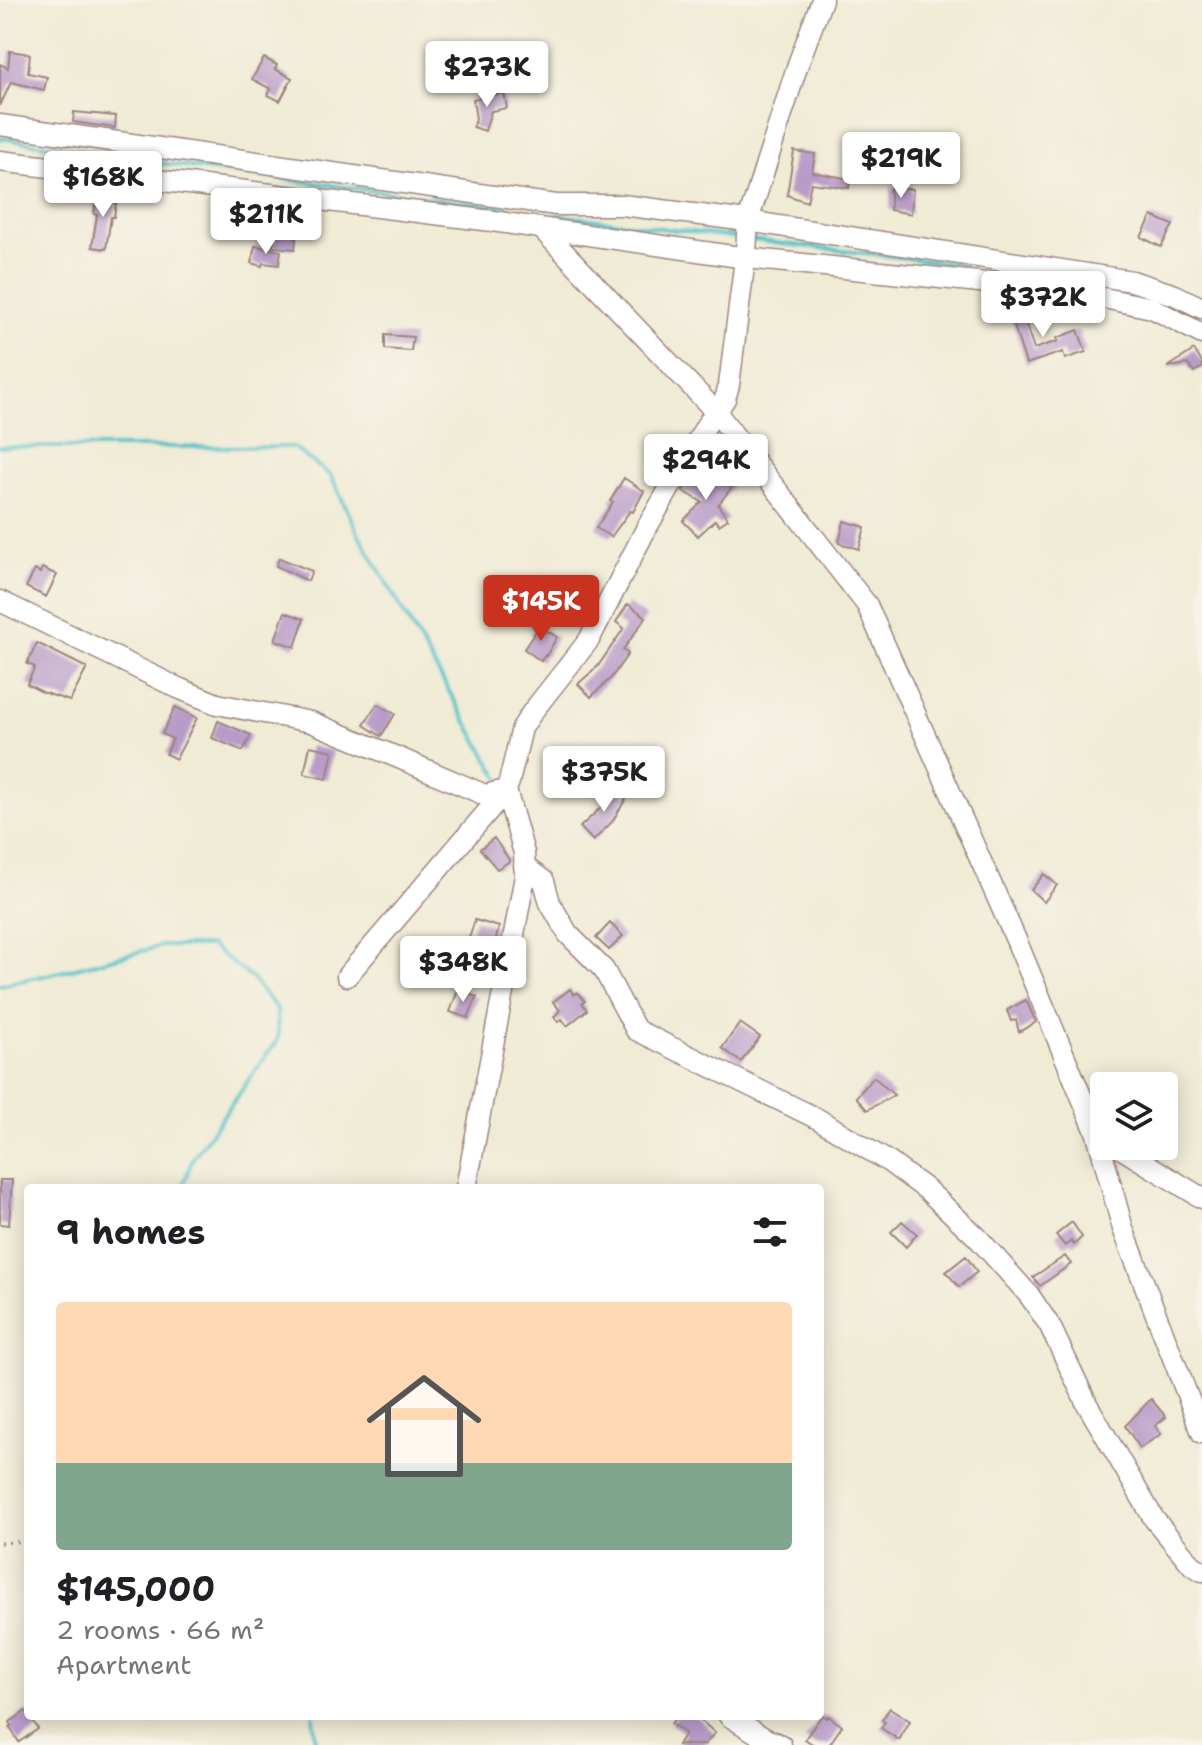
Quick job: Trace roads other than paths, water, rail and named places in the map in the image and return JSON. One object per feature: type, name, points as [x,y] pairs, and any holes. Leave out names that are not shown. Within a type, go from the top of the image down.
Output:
[{"type":"street","points":[[347,976],[506,790],[522,728],[589,640],[646,529],[725,399],[748,221],[798,64],[822,0]]},
{"type":"street","points":[[0,125],[556,205],[622,205],[748,221],[1132,281],[1175,295],[1202,308]]},
{"type":"street","points":[[0,161],[1075,292],[1152,308],[1202,334]]},
{"type":"street","points":[[541,228],[716,412],[867,605],[1090,1111]]},
{"type":"street","points":[[0,601],[217,704],[311,722],[485,795],[506,790]]},
{"type":"street","points":[[467,1184],[525,876],[524,853],[506,790]]},
{"type":"street","points":[[524,866],[544,881],[550,903],[568,934],[604,970],[636,1030],[818,1119],[889,1162],[927,1190],[977,1237],[1029,1295],[1050,1326],[1087,1404],[1154,1519],[1192,1565],[1202,1571]]},
{"type":"street","points":[[1107,1160],[1123,1229],[1202,1433]]},
{"type":"street","points":[[1140,1160],[1202,1198]]},
{"type":"street","points":[[735,1720],[781,1745]]},
{"type":"waterway","points":[[0,138],[167,164],[509,208]]},
{"type":"waterway","points":[[557,215],[739,238]]},
{"type":"waterway","points":[[752,240],[965,265]]},
{"type":"waterway","points":[[0,447],[293,447],[331,476],[359,535],[499,778]]},
{"type":"waterway","points":[[0,985],[162,946],[211,946],[251,978],[277,1009],[278,1039],[193,1158],[183,1184]]},
{"type":"waterway","points":[[313,1720],[316,1742],[320,1745]]}]
